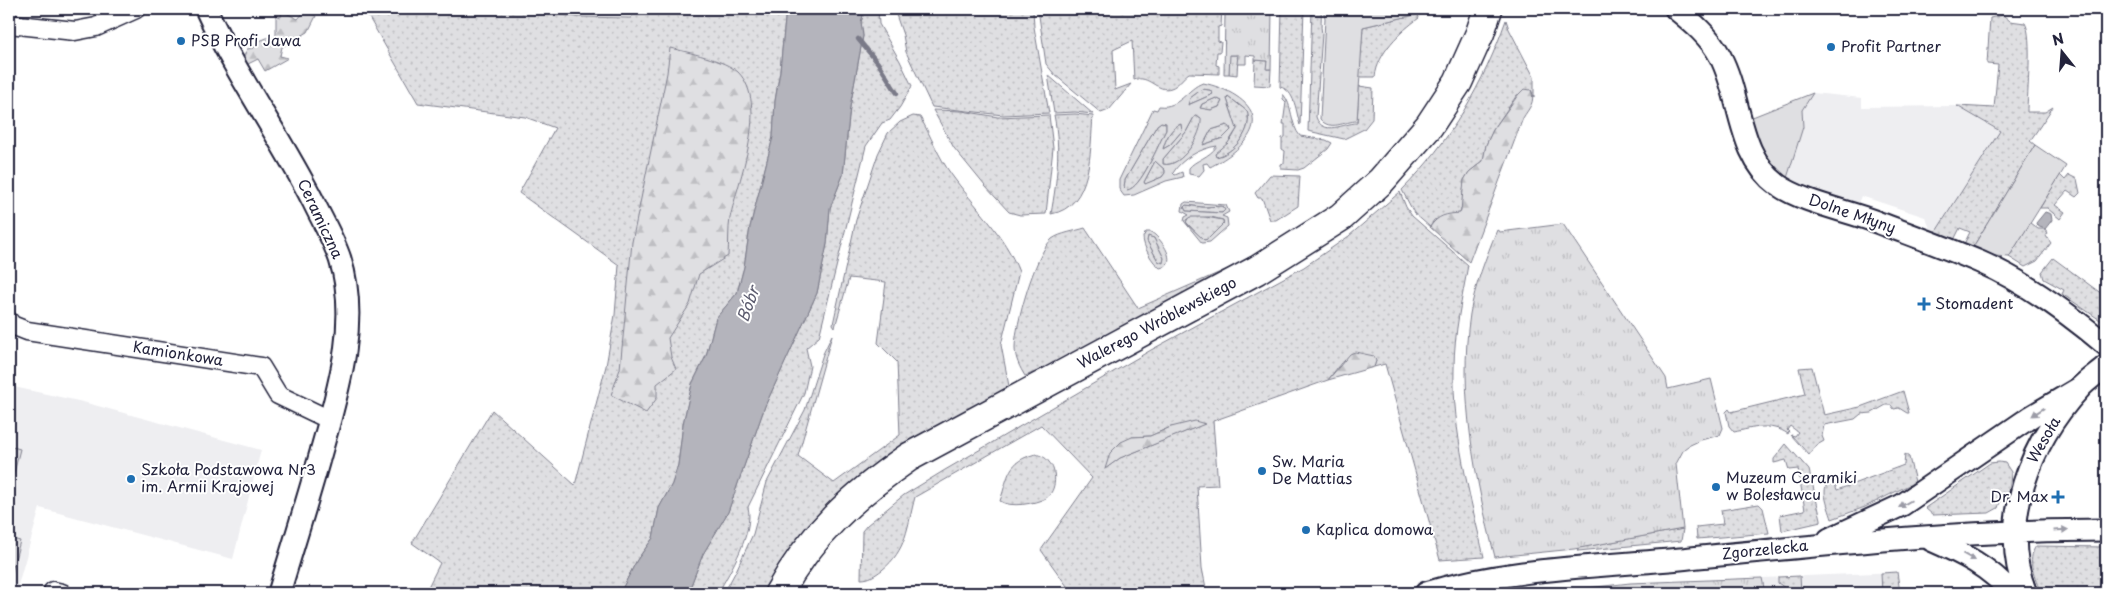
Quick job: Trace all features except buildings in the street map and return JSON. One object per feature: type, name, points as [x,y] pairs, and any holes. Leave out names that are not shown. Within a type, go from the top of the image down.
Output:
[{"type":"main road","name":"Walerego Wróblewskiego","points":[[779,593],[802,554],[824,528],[857,495],[908,457],[1257,270],[1341,217],[1381,181],[1426,132],[1458,82],[1480,33],[1488,9]]},
{"type":"street","points":[[9,24],[75,31],[96,27],[136,9]]},
{"type":"street","name":"Ceramiczna","points":[[206,9],[216,31],[305,185],[327,227],[340,260],[346,294],[346,338],[330,420],[279,593]]},
{"type":"street","name":"Dolne Młyny","points":[[1676,9],[1700,30],[1720,56],[1747,139],[1759,166],[1767,177],[1792,193],[1865,217],[1997,270],[2076,319],[2106,345]]},
{"type":"street","name":"Kamionkowa","points":[[9,321],[12,325],[27,331],[260,367],[278,395],[330,420]]},
{"type":"street","name":"Wesoła","points":[[2026,593],[2016,557],[2016,533],[2021,492],[2028,467],[2044,437],[2080,387],[2106,366]]},
{"type":"street","points":[[1816,545],[1902,506],[2032,416],[2080,387]]},
{"type":"street","name":"Zgorzelecka","points":[[1426,593],[1508,574],[1816,545],[1924,536],[2106,530]]},
{"type":"street","points":[[1924,536],[1978,562],[2012,593]]},
{"type":"shaded area","points":[[1813,93],[1862,98],[1862,107],[1957,106],[2000,131],[1935,233],[1931,230],[1925,217],[1861,196],[1858,203],[1850,204],[1815,192],[1787,178],[1803,127],[1802,110]]},
{"type":"shaded area","name":"Szkoła Podstawowa Nr3 im. Armii Krajowej","points":[[14,387],[83,402],[261,450],[233,559],[40,508],[16,592],[9,590],[9,403]]},
{"type":"shaded area","points":[[1897,572],[1900,593],[1765,593],[1762,578]]},
{"type":"shaded area","points":[[1508,573],[1512,593],[1426,593]]},
{"type":"green space","points":[[364,9],[521,9],[577,17],[631,18],[635,9],[786,9],[775,101],[773,137],[750,227],[744,267],[737,293],[716,318],[706,356],[692,384],[683,424],[678,465],[672,484],[659,508],[653,538],[637,560],[620,593],[425,593],[440,563],[412,543],[492,410],[575,485],[606,366],[615,315],[619,265],[519,193],[555,128],[525,117],[418,103]]},
{"type":"green space","points":[[865,9],[878,9],[879,24],[912,86],[900,107],[890,120],[882,123],[866,146],[819,337],[806,348],[810,366],[804,393],[748,507],[748,528],[740,551],[718,593],[688,593],[703,554],[728,512],[765,406],[817,293],[827,244],[830,208],[843,175],[850,107],[863,36],[861,22]]},
{"type":"green space","points":[[894,9],[1033,9],[1034,27],[1049,113],[1003,115],[932,107],[906,52],[903,35]]},
{"type":"green space","points":[[1038,9],[1222,9],[1221,26],[1218,27],[1218,41],[1221,42],[1220,52],[1217,52],[1216,65],[1219,66],[1219,74],[1189,73],[1176,85],[1166,89],[1144,79],[1134,80],[1132,41],[1113,50],[1115,90],[1131,84],[1109,110],[1101,113],[1055,75],[1046,64]]},
{"type":"green space","points":[[1233,9],[1272,9],[1271,69],[1266,69],[1267,61],[1255,60],[1255,56],[1246,55],[1246,64],[1237,64],[1238,55],[1230,55],[1229,74],[1224,74],[1225,14]]},
{"type":"green space","points":[[1282,9],[1304,9],[1300,125],[1292,97],[1289,92],[1280,87]]},
{"type":"green space","points":[[1312,9],[1321,9],[1322,34],[1316,117],[1319,123],[1329,128],[1334,128],[1357,123],[1359,86],[1373,88],[1372,119],[1364,129],[1344,139],[1308,131]]},
{"type":"green space","points":[[1323,9],[1423,9],[1418,14],[1363,27],[1357,121],[1328,125],[1320,119],[1325,18]]},
{"type":"green space","points":[[282,11],[298,19],[305,11],[316,16],[308,32],[282,47],[280,56],[288,58],[265,71],[258,59],[246,65],[243,59],[247,49],[254,48],[257,42],[269,37],[276,40],[276,15],[281,17]]},
{"type":"green space","points":[[1418,14],[1419,18],[1398,36],[1385,51],[1380,59],[1375,77],[1359,77],[1363,27]]},
{"type":"green space","points":[[2003,15],[2010,21],[2025,23],[2027,30],[2029,52],[2027,112],[2045,112],[2053,107],[2030,141],[2035,145],[1973,247],[1964,244],[1970,232],[1960,228],[1954,240],[1935,233],[2000,131],[1957,106],[1994,108],[1998,65],[1987,64],[1990,18]]},
{"type":"green space","points":[[1506,20],[1534,77],[1534,97],[1531,90],[1517,95],[1493,130],[1486,145],[1483,161],[1469,172],[1464,180],[1460,213],[1434,220],[1430,227],[1414,213],[1402,190],[1435,152],[1464,111],[1487,66]]},
{"type":"green space","points":[[670,48],[715,60],[738,72],[747,86],[751,103],[752,123],[749,143],[730,218],[728,256],[699,274],[690,304],[668,338],[671,357],[676,369],[657,384],[657,398],[646,413],[611,395],[620,369],[632,242],[667,73]]},
{"type":"green space","points":[[1229,55],[1238,55],[1237,75],[1229,74]]},
{"type":"green space","points":[[1255,60],[1267,61],[1267,69],[1271,69],[1270,86],[1254,85]]},
{"type":"green space","points":[[1048,75],[1093,114],[1075,112],[1054,113]]},
{"type":"green space","points":[[1203,83],[1220,88],[1236,96],[1248,106],[1253,116],[1253,126],[1248,136],[1232,154],[1221,161],[1210,167],[1207,163],[1203,164],[1204,170],[1199,176],[1189,174],[1189,168],[1217,146],[1198,152],[1181,163],[1173,173],[1175,175],[1182,172],[1183,177],[1166,181],[1134,195],[1124,196],[1119,189],[1119,180],[1153,109],[1157,110],[1159,106],[1166,106],[1178,101]],"holes":[[[1202,89],[1210,90],[1213,94],[1188,105],[1190,98]],[[1228,96],[1247,111],[1248,125],[1236,146],[1223,155],[1216,157],[1215,154],[1228,143],[1237,129],[1227,99]],[[1216,98],[1222,101],[1219,107],[1211,110],[1200,108],[1202,104]],[[1197,115],[1201,118],[1201,125],[1190,149],[1177,161],[1163,164],[1163,159],[1186,132],[1194,117]],[[1161,122],[1166,123],[1166,130],[1144,174],[1132,188],[1127,190],[1124,187],[1125,180],[1157,125]],[[1181,124],[1182,131],[1170,145],[1163,149],[1171,131]],[[1227,125],[1230,127],[1231,130],[1223,138],[1203,145],[1211,130]],[[1155,161],[1165,170],[1165,173],[1162,177],[1145,184],[1144,182]]]},
{"type":"green space","points":[[1202,89],[1210,90],[1213,94],[1188,105],[1190,98]]},
{"type":"green space","points":[[1524,89],[1531,90],[1533,98],[1523,118],[1469,262],[1430,227],[1443,216],[1460,213],[1464,180],[1469,172],[1483,161],[1486,145],[1493,130]]},
{"type":"green space","points":[[1813,93],[1802,110],[1803,127],[1787,178],[1764,151],[1750,118]]},
{"type":"green space","points":[[1283,94],[1300,136],[1326,140],[1332,143],[1328,149],[1304,168],[1298,170],[1281,169],[1281,164],[1284,163],[1285,151],[1282,149],[1282,138],[1285,137],[1285,124],[1283,124],[1286,102],[1283,99]]},
{"type":"green space","points":[[1228,96],[1247,111],[1248,125],[1236,146],[1223,155],[1216,157],[1215,154],[1232,138],[1237,129],[1227,99]]},
{"type":"green space","points":[[1216,98],[1222,101],[1219,107],[1211,110],[1200,109],[1202,104]]},
{"type":"green space","points":[[933,110],[962,111],[998,117],[1049,115],[1053,148],[1046,214],[1020,215],[1009,212],[954,148]]},
{"type":"green space","points":[[1075,114],[1093,116],[1087,175],[1082,189],[1075,200],[1065,209],[1051,214],[1057,165],[1054,115]]},
{"type":"green space","points":[[1197,115],[1202,119],[1201,125],[1199,133],[1190,149],[1177,161],[1163,164],[1163,159],[1186,132]]},
{"type":"green space","points":[[913,116],[920,117],[946,167],[997,233],[1013,258],[1019,272],[1001,345],[1009,386],[1006,390],[974,407],[768,593],[724,593],[753,534],[767,482],[805,410],[823,354],[832,335],[798,456],[834,483],[900,435],[897,362],[878,343],[886,282],[849,278],[835,327],[833,324],[856,220],[878,154],[888,133],[900,122]]},
{"type":"green space","points":[[1161,122],[1166,123],[1166,130],[1144,174],[1132,188],[1127,190],[1124,187],[1125,180],[1157,125]]},
{"type":"green space","points":[[1181,124],[1182,131],[1170,145],[1163,149],[1171,131]]},
{"type":"green space","points":[[1227,125],[1231,130],[1223,138],[1203,145],[1211,130]]},
{"type":"green space","points":[[2035,145],[2066,166],[2009,257],[1994,256],[1973,247]]},
{"type":"green space","points":[[1155,161],[1165,170],[1165,173],[1162,177],[1146,184],[1144,182]]},
{"type":"green space","points":[[1270,175],[1300,176],[1298,206],[1276,220],[1270,220],[1262,198],[1258,198],[1255,193]]},
{"type":"green space","points":[[2060,175],[2065,180],[2069,175],[2077,179],[2080,193],[2076,197],[2067,191],[2055,205],[2065,212],[2060,219],[2047,208],[2040,208]]},
{"type":"green space","points":[[1400,192],[1412,216],[1468,265],[1455,342],[1454,392],[1463,463],[1484,557],[1440,560],[1385,364],[1374,367],[1376,361],[1341,363],[1328,380],[1213,421],[1218,485],[1197,486],[1202,568],[1207,593],[1072,593],[1041,550],[1092,478],[1041,425],[915,497],[908,528],[897,554],[877,574],[861,579],[862,531],[904,495],[1151,350],[1304,267],[1349,236]],"holes":[[[1204,424],[1120,458],[1106,468],[1132,437],[1150,436],[1171,427]]]},
{"type":"green space","points":[[1186,202],[1226,205],[1229,212],[1222,216],[1227,218],[1228,226],[1210,242],[1202,243],[1184,221],[1185,217],[1189,215],[1182,211],[1183,204]],"holes":[[[1186,205],[1203,207],[1222,206],[1225,210],[1222,213],[1186,211],[1184,207]],[[1190,217],[1211,217],[1223,220],[1224,223],[1208,239],[1204,240],[1187,224],[1186,220]]]},
{"type":"green space","points":[[1186,205],[1203,207],[1222,206],[1225,210],[1222,213],[1186,211],[1184,207]]},
{"type":"green space","points":[[1200,216],[1223,220],[1224,224],[1208,239],[1203,240],[1186,222],[1189,217]]},
{"type":"green space","points":[[2030,223],[2038,229],[2045,229],[2048,233],[2046,236],[2051,243],[2037,261],[2025,267],[2009,257]]},
{"type":"green space","points":[[1563,224],[1666,378],[1668,389],[1711,379],[1723,428],[1720,435],[1701,440],[1684,449],[1676,464],[1683,529],[1574,549],[1495,557],[1475,467],[1467,405],[1467,344],[1472,303],[1481,271],[1497,230],[1500,232]]},
{"type":"green space","points":[[1085,228],[1138,308],[1232,267],[1061,362],[1025,376],[1016,355],[1016,337],[1027,290],[1039,259],[1052,239]]},
{"type":"green space","points":[[1146,232],[1151,232],[1164,245],[1169,256],[1166,266],[1160,268],[1154,262],[1146,250],[1143,237]],"holes":[[[1148,236],[1154,238],[1164,258],[1163,263],[1158,261],[1147,241]]]},
{"type":"green space","points":[[1148,236],[1154,238],[1164,258],[1163,263],[1158,261],[1147,241]]},
{"type":"green space","points":[[2053,258],[2106,297],[2106,324],[2062,294],[2064,290],[2044,279],[2042,272]]},
{"type":"green space","points":[[1355,352],[1374,356],[1376,361],[1374,367],[1328,380],[1350,354]]},
{"type":"green space","points":[[1812,367],[1824,415],[1860,407],[1903,391],[1909,413],[1899,408],[1894,409],[1891,405],[1886,405],[1872,413],[1861,414],[1855,419],[1824,425],[1822,436],[1824,441],[1817,445],[1809,455],[1791,435],[1795,436],[1798,432],[1790,426],[1787,430],[1788,434],[1782,430],[1768,427],[1734,432],[1729,426],[1726,412],[1729,409],[1731,412],[1805,394],[1799,368]]},
{"type":"green space","points":[[1195,421],[1205,424],[1120,458],[1105,469],[1110,453],[1121,442],[1132,437],[1150,436],[1171,427]]},
{"type":"green space","points":[[1786,444],[1809,470],[1821,522],[1782,531],[1780,515],[1805,510],[1798,469],[1789,470],[1786,460],[1774,463],[1774,459]]},
{"type":"green space","points":[[9,446],[20,449],[9,493]]},
{"type":"green space","points":[[1036,454],[1046,459],[1052,466],[1055,480],[1050,495],[1041,500],[1023,504],[1010,504],[1000,501],[1014,465],[1026,457]]},
{"type":"green space","points":[[1905,454],[1909,457],[1915,482],[1865,507],[1832,519],[1825,496],[1828,481],[1833,477],[1837,490],[1904,465]]},
{"type":"green space","points":[[1990,463],[2005,463],[2011,472],[2009,497],[2002,496],[1998,508],[1989,513],[1933,515],[1925,508]]},
{"type":"green space","points":[[1759,504],[1763,508],[1769,533],[1697,539],[1696,527],[1723,524],[1721,510]]},
{"type":"green space","points":[[1683,529],[1681,541],[1578,551],[1577,548]]},
{"type":"green space","points":[[9,538],[20,541],[11,575],[9,574]]},
{"type":"green space","points":[[2036,546],[2106,547],[2106,593],[2041,593],[2032,564],[2033,552]]},
{"type":"green space","points":[[1897,572],[1900,593],[1882,593],[1881,573]]},
{"type":"green space","points":[[1800,576],[1801,593],[1792,593],[1778,583],[1778,577]]},
{"type":"green space","points":[[1762,578],[1765,593],[1580,593],[1579,591],[1545,593],[1630,583]]},
{"type":"water","name":"Bóbr","points":[[786,9],[865,9],[861,22],[863,36],[850,107],[843,175],[830,208],[827,244],[817,293],[765,406],[728,512],[703,554],[688,593],[620,593],[637,560],[653,538],[659,508],[672,484],[678,465],[683,424],[692,384],[706,356],[716,318],[737,293],[744,267],[750,227],[773,137],[775,101]]},
{"type":"water","points":[[2045,212],[2051,214],[2052,220],[2045,229],[2037,226],[2036,223]]},
{"type":"waterway","points":[[858,39],[878,63],[897,93]]},
{"type":"place","name":"PSB Profi Jawa","points":[[181,41]]},
{"type":"place","name":"Profit Partner","points":[[1831,47]]},
{"type":"place","name":"Stomadent","points":[[1924,304]]},
{"type":"place","name":"Sw. Maria De Mattias","points":[[1262,471]]},
{"type":"place","name":"Szkoła Podstawowa Nr3 im. Armii Krajowej","points":[[131,479]]},
{"type":"place","name":"Muzeum Ceramiki w Bolesławcu","points":[[1716,487]]},
{"type":"place","name":"Dr. Max","points":[[2058,497]]},
{"type":"place","name":"Kaplica domowa","points":[[1306,530]]}]
